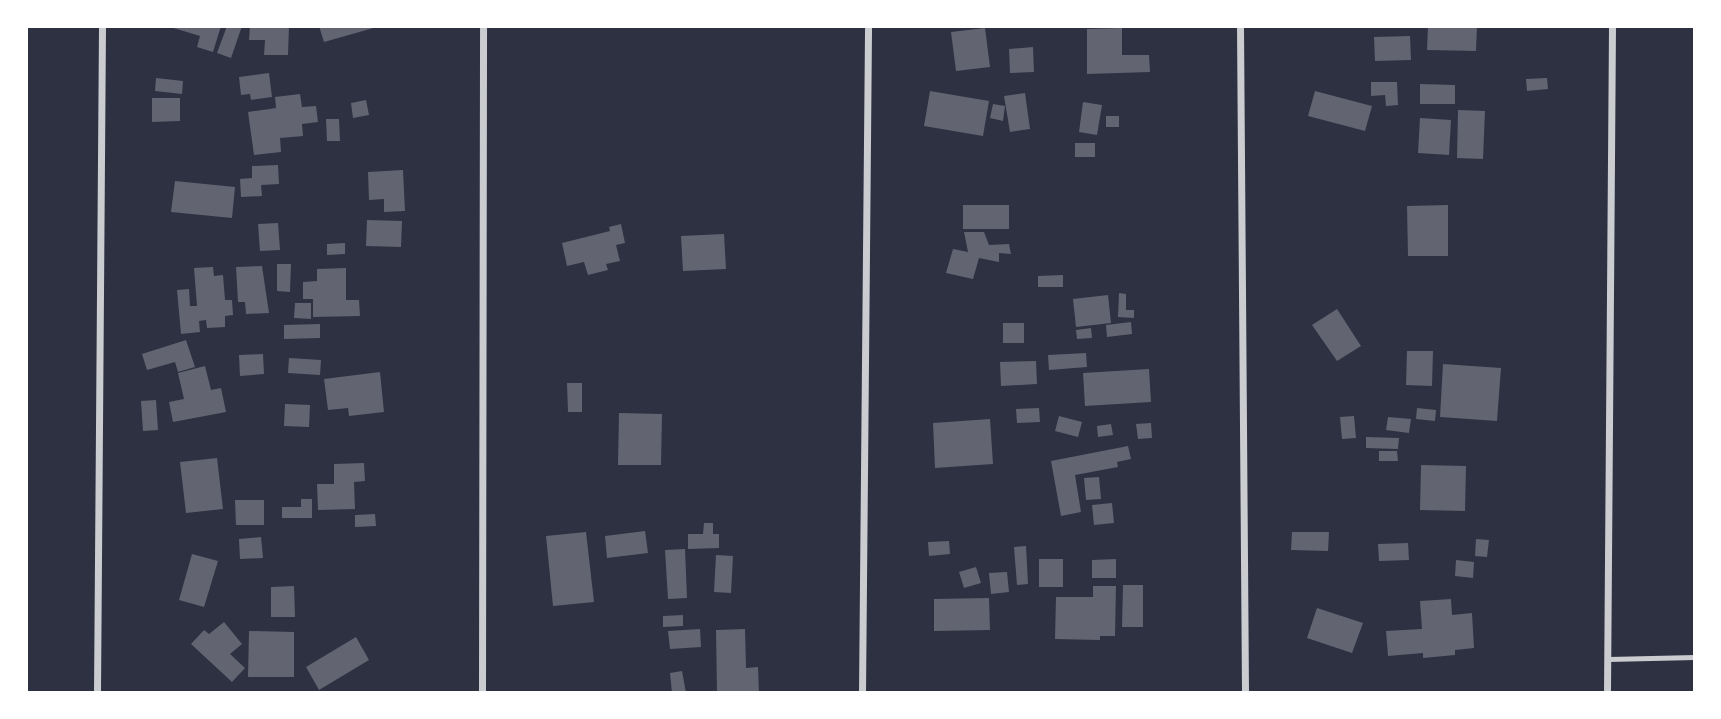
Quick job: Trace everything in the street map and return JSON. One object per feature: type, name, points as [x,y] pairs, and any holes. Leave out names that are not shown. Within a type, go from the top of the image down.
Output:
[{"type":"street","points":[[97,693],[102,26]]},
{"type":"street","points":[[482,693],[483,26]]},
{"type":"street","points":[[862,693],[869,26]]},
{"type":"street","points":[[1240,26],[1245,693]]},
{"type":"street","points":[[1607,693],[1612,26]]},
{"type":"lane","points":[[1608,659],[1695,657]]},
{"type":"building","points":[[221,26],[213,52],[197,47],[200,36],[170,27]]},
{"type":"building","points":[[227,26],[242,26],[231,58],[217,53]]},
{"type":"building","points":[[250,26],[289,26],[288,55],[264,55],[265,40],[249,40]]},
{"type":"building","points":[[319,26],[376,26],[377,27],[324,42]]},
{"type":"building","points":[[1428,26],[1477,26],[1476,51],[1427,50]]},
{"type":"building","points":[[985,28],[990,67],[956,71],[951,32]]},
{"type":"building","points":[[1122,28],[1122,55],[1149,55],[1150,72],[1087,74],[1087,29]]},
{"type":"building","points":[[1410,36],[1411,60],[1375,61],[1374,37]]},
{"type":"building","points":[[1033,47],[1034,72],[1010,73],[1009,49]]},
{"type":"building","points":[[269,73],[272,97],[251,100],[250,94],[241,95],[239,77]]},
{"type":"building","points":[[156,78],[183,81],[182,94],[155,91]]},
{"type":"building","points":[[1547,78],[1548,89],[1527,91],[1526,79]]},
{"type":"building","points":[[1371,82],[1397,82],[1398,105],[1386,106],[1385,95],[1371,96]]},
{"type":"building","points":[[1420,84],[1455,85],[1455,104],[1420,104]]},
{"type":"building","points":[[930,91],[989,101],[983,136],[924,126]]},
{"type":"building","points":[[1315,91],[1372,106],[1365,131],[1308,116]]},
{"type":"building","points":[[1025,93],[1030,129],[1010,132],[1004,96]]},
{"type":"building","points":[[300,94],[302,107],[316,106],[318,122],[302,124],[303,136],[280,138],[281,152],[254,155],[248,112],[276,108],[275,97]]},
{"type":"building","points":[[152,98],[180,98],[180,121],[152,122]]},
{"type":"building","points":[[366,100],[369,115],[353,118],[351,103]]},
{"type":"building","points":[[1083,102],[1102,105],[1097,135],[1079,132]]},
{"type":"building","points":[[993,104],[1005,106],[1003,121],[990,118]]},
{"type":"building","points":[[1458,110],[1485,111],[1483,159],[1457,158]]},
{"type":"building","points":[[1106,116],[1119,116],[1119,127],[1106,127]]},
{"type":"building","points":[[1420,118],[1451,120],[1449,155],[1418,153]]},
{"type":"building","points":[[326,119],[339,119],[340,141],[327,141]]},
{"type":"building","points":[[1075,143],[1095,143],[1095,157],[1075,157]]},
{"type":"building","points":[[278,165],[279,184],[261,185],[262,196],[241,197],[240,179],[252,178],[252,166]]},
{"type":"building","points":[[403,170],[405,211],[384,212],[384,199],[369,200],[368,172]]},
{"type":"building","points":[[175,181],[235,187],[232,218],[171,212]]},
{"type":"building","points":[[963,205],[1009,205],[1009,229],[963,229]]},
{"type":"building","points":[[1448,205],[1448,256],[1408,256],[1407,206]]},
{"type":"building","points":[[367,220],[402,221],[401,247],[366,246]]},
{"type":"building","points":[[278,223],[280,250],[260,251],[258,224]]},
{"type":"building","points":[[621,224],[625,243],[616,245],[620,261],[606,264],[608,270],[588,275],[584,262],[567,266],[562,243],[610,231],[609,227]]},
{"type":"building","points":[[964,232],[984,232],[989,245],[1009,244],[1011,254],[999,253],[999,262],[979,258],[973,279],[946,273],[953,249],[968,252]]},
{"type":"building","points":[[724,234],[726,269],[683,271],[681,236]]},
{"type":"building","points":[[345,243],[345,254],[327,255],[327,244]]},
{"type":"building","points":[[277,264],[291,264],[290,292],[277,291]]},
{"type":"building","points":[[262,266],[269,313],[246,314],[245,302],[238,302],[236,267]]},
{"type":"building","points":[[213,267],[214,276],[223,275],[225,300],[232,300],[233,315],[225,316],[225,327],[207,328],[206,320],[199,321],[200,332],[181,334],[177,290],[189,289],[190,306],[197,306],[194,268]]},
{"type":"building","points":[[346,268],[346,300],[359,300],[360,316],[313,317],[313,299],[303,299],[303,282],[317,281],[317,269]]},
{"type":"building","points":[[1063,275],[1063,287],[1038,287],[1038,276]]},
{"type":"building","points":[[1119,293],[1126,294],[1126,310],[1134,310],[1134,318],[1118,317]]},
{"type":"building","points":[[1108,295],[1111,323],[1076,327],[1073,299]]},
{"type":"building","points":[[295,303],[311,303],[311,319],[294,318]]},
{"type":"building","points":[[1337,309],[1361,346],[1337,361],[1312,325]]},
{"type":"building","points":[[1131,322],[1132,334],[1107,337],[1106,325]]},
{"type":"building","points":[[1003,323],[1024,323],[1024,343],[1003,343]]},
{"type":"building","points":[[320,324],[320,338],[284,339],[284,325]]},
{"type":"building","points":[[1091,328],[1092,338],[1077,339],[1076,330]]},
{"type":"building","points":[[186,340],[195,367],[178,372],[175,362],[147,370],[142,354]]},
{"type":"building","points":[[1407,351],[1433,351],[1432,386],[1406,385]]},
{"type":"building","points":[[1086,353],[1087,367],[1049,370],[1048,355]]},
{"type":"building","points":[[263,354],[264,374],[240,376],[239,355]]},
{"type":"building","points":[[289,358],[321,360],[320,375],[288,373]]},
{"type":"building","points":[[1036,361],[1037,384],[1001,386],[1000,362]]},
{"type":"building","points":[[1443,364],[1501,368],[1497,421],[1440,417]]},
{"type":"building","points":[[205,366],[211,390],[221,388],[226,412],[173,422],[169,402],[184,399],[178,373]]},
{"type":"building","points":[[1149,369],[1151,402],[1085,406],[1083,373]]},
{"type":"building","points":[[380,372],[384,412],[349,416],[348,408],[328,410],[324,379]]},
{"type":"building","points":[[567,383],[582,383],[582,412],[568,412]]},
{"type":"building","points":[[156,400],[158,430],[143,431],[141,401]]},
{"type":"building","points":[[285,404],[310,405],[309,427],[284,426]]},
{"type":"building","points":[[1039,408],[1040,422],[1017,423],[1016,409]]},
{"type":"building","points":[[1417,408],[1436,410],[1435,421],[1416,419]]},
{"type":"building","points":[[619,413],[662,414],[661,465],[618,465]]},
{"type":"building","points":[[1059,416],[1082,422],[1078,437],[1055,431]]},
{"type":"building","points":[[1354,416],[1356,438],[1342,439],[1340,417]]},
{"type":"building","points":[[1388,417],[1411,419],[1409,433],[1386,430]]},
{"type":"building","points":[[990,419],[993,464],[935,468],[933,423]]},
{"type":"building","points":[[1151,423],[1152,438],[1138,439],[1136,424]]},
{"type":"building","points":[[1111,424],[1113,435],[1098,437],[1097,426]]},
{"type":"building","points":[[1366,437],[1399,438],[1398,449],[1366,448]]},
{"type":"building","points":[[1128,446],[1131,459],[1117,462],[1118,467],[1075,475],[1081,512],[1061,516],[1051,461]]},
{"type":"building","points":[[1379,451],[1397,451],[1398,461],[1379,461]]},
{"type":"building","points":[[217,458],[223,509],[186,513],[180,462]]},
{"type":"building","points":[[364,463],[365,481],[354,482],[355,509],[318,510],[317,484],[334,484],[334,464]]},
{"type":"building","points":[[1421,465],[1466,466],[1465,511],[1420,510]]},
{"type":"building","points":[[1099,477],[1101,499],[1086,500],[1084,478]]},
{"type":"building","points":[[301,499],[312,499],[312,518],[282,518],[282,507],[301,507]]},
{"type":"building","points":[[235,500],[264,500],[264,525],[236,525]]},
{"type":"building","points":[[1112,503],[1114,523],[1094,525],[1092,505]]},
{"type":"building","points":[[375,514],[376,526],[355,527],[355,515]]},
{"type":"building","points":[[704,523],[713,523],[713,534],[719,534],[719,548],[688,549],[688,534],[703,534]]},
{"type":"building","points":[[645,531],[648,553],[607,558],[605,536]]},
{"type":"building","points":[[586,532],[594,602],[553,606],[546,536]]},
{"type":"building","points":[[1292,532],[1329,532],[1328,551],[1291,550]]},
{"type":"building","points":[[261,537],[263,558],[240,559],[239,539]]},
{"type":"building","points":[[1476,539],[1489,540],[1487,557],[1475,556]]},
{"type":"building","points":[[949,541],[950,554],[929,556],[928,542]]},
{"type":"building","points":[[1408,543],[1409,560],[1379,561],[1378,544]]},
{"type":"building","points":[[1026,546],[1028,584],[1017,585],[1014,547]]},
{"type":"building","points":[[685,549],[687,598],[668,599],[665,550]]},
{"type":"building","points":[[192,554],[218,561],[204,607],[179,600]]},
{"type":"building","points":[[716,555],[733,556],[731,593],[714,592]]},
{"type":"building","points":[[1039,559],[1063,559],[1063,587],[1039,587]]},
{"type":"building","points":[[1116,559],[1116,578],[1092,578],[1092,560]]},
{"type":"building","points":[[1456,560],[1474,562],[1473,578],[1455,576]]},
{"type":"building","points":[[976,567],[981,583],[964,588],[959,572]]},
{"type":"building","points":[[1007,572],[1009,592],[991,594],[989,573]]},
{"type":"building","points":[[1123,585],[1143,585],[1143,627],[1122,627]]},
{"type":"building","points":[[294,586],[295,617],[271,617],[271,587]]},
{"type":"building","points":[[1093,586],[1116,586],[1115,636],[1100,636],[1100,640],[1055,639],[1056,597],[1093,597]]},
{"type":"building","points":[[989,598],[990,630],[934,631],[934,599]]},
{"type":"building","points":[[1451,599],[1452,615],[1472,613],[1474,648],[1455,650],[1455,655],[1423,658],[1423,653],[1388,656],[1386,631],[1422,629],[1420,601]]},
{"type":"building","points":[[1317,608],[1363,623],[1352,653],[1307,638]]},
{"type":"building","points":[[683,615],[683,626],[663,627],[663,616]]},
{"type":"building","points":[[224,622],[242,644],[230,654],[245,668],[232,682],[191,644],[204,630],[209,634]]},
{"type":"building","points":[[700,629],[701,647],[670,649],[668,631]]},
{"type":"building","points":[[745,629],[746,668],[758,667],[759,693],[717,693],[716,630]]},
{"type":"building","points":[[249,631],[294,632],[294,677],[248,677]]},
{"type":"building","points":[[356,637],[369,660],[319,690],[306,667]]},
{"type":"building","points":[[682,671],[686,693],[672,693],[670,673]]}]
